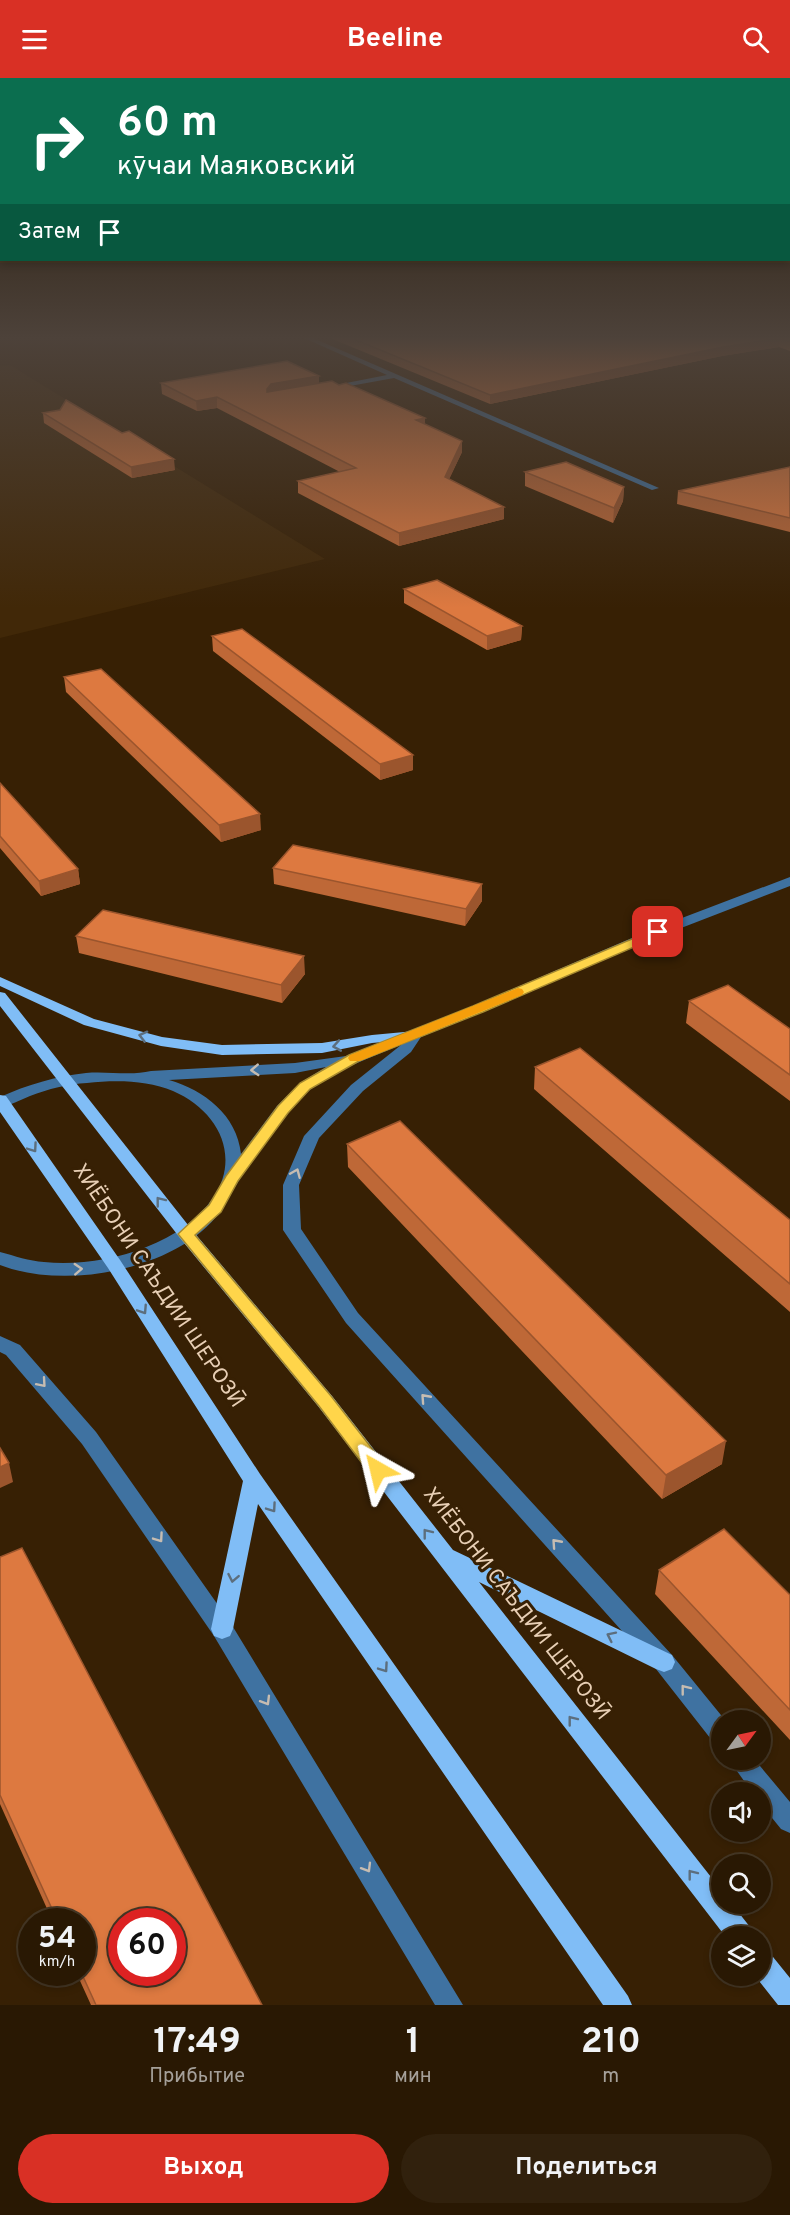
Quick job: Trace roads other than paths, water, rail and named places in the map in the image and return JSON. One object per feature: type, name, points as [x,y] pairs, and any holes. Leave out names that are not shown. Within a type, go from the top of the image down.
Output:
[{"type":"main road","points":[[0,981],[89,1022],[161,1041],[222,1050],[322,1048],[372,1039],[416,1035]]},
{"type":"main road","name":"ХИЁБОНИ САЪДИИ ШЕРОЗӢ","points":[[0,996],[186,1234],[325,1401],[733,1926]]},
{"type":"main road","name":"ХИЁБОНИ САЪДИИ ШЕРОЗӢ","points":[[0,1102],[114,1264],[253,1480],[619,2005]]},
{"type":"main road","points":[[222,1629],[253,1480]]},
{"type":"main road","points":[[443,1555],[664,1662]]},
{"type":"main road","points":[[771,1975],[790,1999]]},
{"type":"street","points":[[514,428],[655,488]]},
{"type":"street","points":[[0,1270],[81,1269],[114,1264],[152,1252],[186,1234],[215,1208],[231,1179],[283,1110],[305,1086],[354,1058],[416,1035],[658,932],[790,881]]},
{"type":"street","points":[[416,1035],[406,1049],[357,1088],[312,1136],[291,1185],[292,1230],[352,1318],[664,1662],[711,1721]]},
{"type":"street","points":[[0,1102],[66,1079],[295,1068],[354,1058]]},
{"type":"street","points":[[136,1077],[173,1086],[203,1102],[224,1124],[234,1150],[231,1179]]},
{"type":"street","points":[[0,1258],[47,1269]]},
{"type":"street","points":[[0,1343],[13,1350],[89,1438],[222,1629],[450,2005]]},
{"type":"street","points":[[749,1770],[790,1821]]}]
